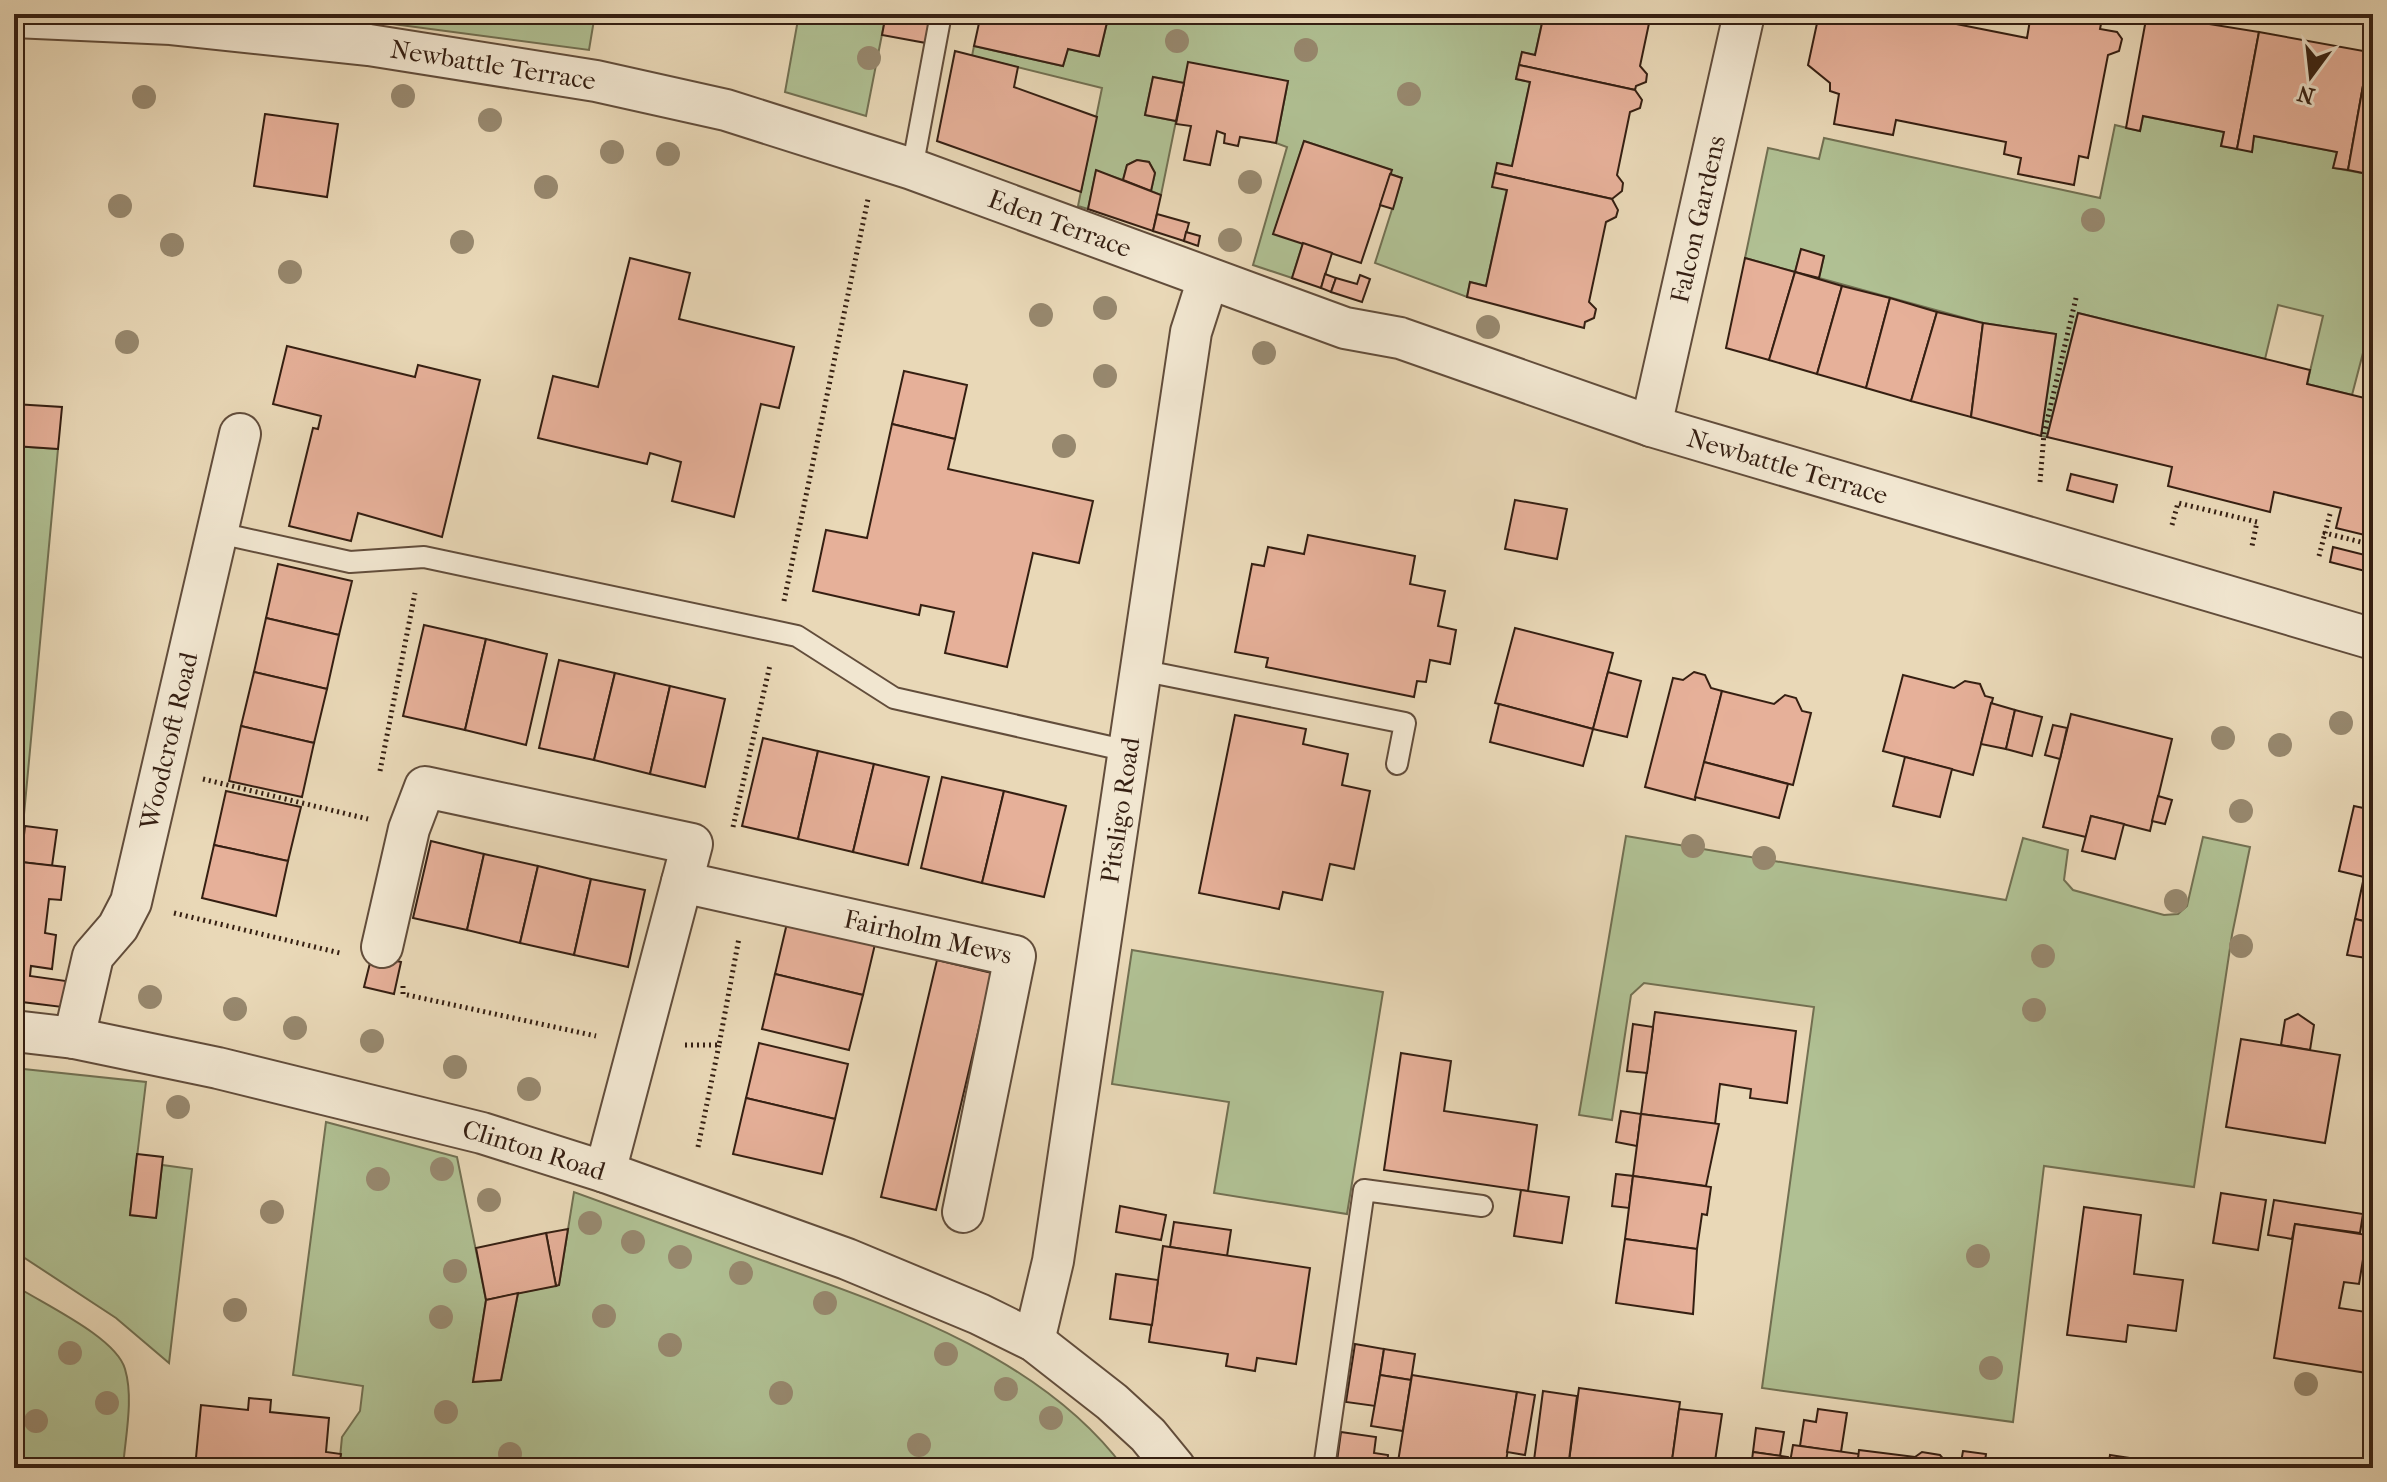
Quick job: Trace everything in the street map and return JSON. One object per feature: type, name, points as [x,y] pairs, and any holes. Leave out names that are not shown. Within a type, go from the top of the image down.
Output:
[{"type":"street","name":"Falcon Gardens","points":[[1651,426],[1744,14]]},
{"type":"street","name":"Newbattle Terrace","points":[[25,16],[261,32],[486,62],[726,110],[894,164]]},
{"type":"street","name":"Eden Terrace","points":[[894,164],[1208,279]]},
{"type":"street","name":"Newbattle Terrace","points":[[1208,279],[1345,328],[1400,338],[1651,426],[2373,639]]},
{"type":"street","name":"Pitsligo Road","points":[[1034,1341],[1053,1261],[1191,332],[1208,279]]},
{"type":"street","name":"Woodcroft Road","points":[[74,1038],[93,956],[118,927],[131,902],[240,434]]},
{"type":"street","points":[[382,947],[409,829],[425,787],[692,844],[641,1046],[605,1172]]},
{"type":"street","name":"Fairholm Mews","points":[[682,882],[1015,956],[963,1212]]},
{"type":"street","name":"Clinton Road","points":[[14,1031],[74,1038],[345,1097],[482,1133],[605,1172],[847,1259],[979,1314],[1034,1341],[1112,1402],[1175,1468]]},
{"type":"lane","points":[[894,164],[941,14]]},
{"type":"lane","points":[[219,533],[350,562],[424,557],[797,636],[894,698],[1128,751]]},
{"type":"lane","points":[[1140,670],[1405,723],[1397,764]]},
{"type":"lane","points":[[1324,1468],[1364,1190],[1482,1206]]},
{"type":"path","points":[[833,365],[894,164]]},
{"type":"path","points":[[2040,482],[2044,434],[2076,298]]},
{"type":"path","points":[[2172,525],[2178,503],[2257,522],[2252,546]]},
{"type":"path","points":[[2319,556],[2330,514]]},
{"type":"path","points":[[2325,533],[2373,545]]},
{"type":"path","points":[[424,557],[410,610],[380,774],[425,787]]},
{"type":"path","points":[[163,769],[409,829]]},
{"type":"path","points":[[698,1147],[747,898]]},
{"type":"path","points":[[131,902],[360,958],[361,944],[403,953],[403,994],[641,1046],[719,1045]]},
{"type":"green space","points":[[317,14],[595,14],[589,50]]},
{"type":"green space","points":[[799,14],[886,14],[866,116],[785,92]]},
{"type":"green space","points":[[1109,14],[1544,14],[1535,55],[1522,52],[1516,79],[1530,82],[1486,286],[1470,282],[1467,297],[1375,263],[1402,178],[1390,174],[1391,170],[1304,141],[1274,233],[1303,243],[1292,278],[1253,265],[1287,147],[1276,143],[1288,81],[1184,83],[1153,77],[1145,115],[1176,121],[1161,195],[1151,191],[1155,173],[1149,162],[1137,160],[1127,165],[1123,180],[1096,171],[1088,209],[1078,206],[1102,88],[972,56],[974,46],[1063,66],[1068,49],[1099,56]]},
{"type":"green space","points":[[2143,116],[2224,132],[2221,146],[2252,151],[2254,136],[2337,152],[2334,168],[2362,173],[2366,157],[2373,159],[2373,355],[2363,353],[2352,395],[2307,384],[2323,316],[2278,305],[2265,359],[2078,313],[2047,437],[2041,436],[2056,334],[1983,323],[1819,278],[1824,256],[1801,250],[1795,272],[1745,258],[1768,148],[1819,159],[1824,138],[2100,198],[2115,125],[2140,131]]},
{"type":"green space","points":[[14,446],[58,449],[14,922]]},
{"type":"green space","points":[[1626,836],[2006,900],[2023,838],[2068,850],[2064,880],[2073,890],[2164,915],[2178,914],[2187,906],[2203,837],[2250,847],[2232,935],[2194,1187],[2044,1166],[2013,1422],[1762,1388],[1814,1007],[1644,983],[1631,995],[1612,1120],[1579,1115]]},
{"type":"green space","points":[[1132,950],[1383,992],[1347,1214],[1214,1193],[1229,1102],[1112,1084]]},
{"type":"green space","points":[[14,1068],[146,1082],[130,1215],[156,1218],[162,1165],[192,1169],[169,1363],[116,1318],[14,1251]]},
{"type":"green space","points":[[326,1122],[457,1157],[486,1300],[473,1382],[501,1380],[518,1293],[559,1285],[574,1192],[862,1297],[960,1339],[1007,1365],[1050,1395],[1090,1429],[1124,1468],[339,1468],[342,1437],[360,1411],[363,1386],[293,1375]]},
{"type":"green space","points":[[14,1285],[94,1333],[119,1357],[125,1369],[129,1393],[123,1468],[14,1468]]},
{"type":"building","points":[[886,14],[931,14],[926,43],[882,35]]},
{"type":"building","points":[[981,14],[1109,14],[1099,56],[1068,49],[1063,66],[974,46]]},
{"type":"building","points":[[1544,14],[1651,14],[1640,66],[1647,74],[1646,82],[1636,86],[1635,90],[1519,65],[1522,52],[1535,55]]},
{"type":"building","points":[[1819,14],[1938,14],[1936,20],[2027,38],[2031,14],[2103,14],[2100,29],[2117,32],[2122,39],[2119,51],[2108,55],[2088,158],[2079,156],[2074,185],[2018,174],[2021,158],[2004,154],[2006,142],[1896,120],[1893,135],[1834,124],[1839,94],[1830,91],[1830,83],[1808,65]]},
{"type":"building","points":[[2147,14],[2259,32],[2237,149],[2221,146],[2224,132],[2143,116],[2140,131],[2126,128]]},
{"type":"building","points":[[2259,32],[2369,52],[2348,170],[2333,168],[2337,152],[2254,136],[2252,152],[2237,149]]},
{"type":"building","points":[[955,51],[1018,67],[1014,87],[1097,117],[1081,192],[937,141]]},
{"type":"building","points":[[2369,52],[2373,53],[2373,159],[2366,157],[2363,173],[2348,170]]},
{"type":"building","points":[[1188,62],[1288,81],[1276,143],[1240,137],[1238,146],[1224,143],[1225,134],[1217,131],[1210,165],[1184,160],[1191,126],[1176,124]]},
{"type":"building","points":[[1519,65],[1635,90],[1642,100],[1640,108],[1630,112],[1617,175],[1623,183],[1622,191],[1612,199],[1495,173],[1497,163],[1512,166],[1530,82],[1516,79]]},
{"type":"building","points":[[1153,77],[1184,83],[1176,121],[1145,115]]},
{"type":"building","points":[[265,114],[338,124],[327,197],[254,186]]},
{"type":"building","points":[[1304,141],[1392,170],[1361,263],[1273,234]]},
{"type":"building","points":[[1137,160],[1149,162],[1155,173],[1151,191],[1123,180],[1127,165]]},
{"type":"building","points":[[1096,170],[1161,195],[1153,231],[1088,209]]},
{"type":"building","points":[[1495,173],[1612,199],[1618,210],[1616,217],[1606,222],[1589,302],[1596,309],[1594,318],[1585,322],[1584,328],[1467,297],[1470,282],[1486,286],[1507,190],[1492,187]]},
{"type":"building","points":[[1390,174],[1402,178],[1393,209],[1380,205]]},
{"type":"building","points":[[1157,214],[1189,223],[1184,241],[1153,231]]},
{"type":"building","points":[[1186,232],[1200,236],[1198,246],[1184,241]]},
{"type":"building","points":[[1303,243],[1332,253],[1321,288],[1292,278]]},
{"type":"building","points":[[1801,249],[1824,256],[1819,278],[1795,272]]},
{"type":"building","points":[[630,258],[690,273],[679,319],[794,347],[779,408],[761,404],[734,517],[672,501],[681,462],[650,453],[647,464],[538,438],[553,376],[598,387]]},
{"type":"building","points":[[1745,258],[1795,272],[1769,360],[1726,348]]},
{"type":"building","points":[[1795,272],[1842,286],[1817,374],[1769,360]]},
{"type":"building","points":[[1325,274],[1336,278],[1331,292],[1321,288]]},
{"type":"building","points":[[1360,275],[1370,279],[1362,302],[1331,292],[1336,278],[1357,284]]},
{"type":"building","points":[[1842,286],[1890,298],[1866,388],[1817,374]]},
{"type":"building","points":[[1890,298],[1937,312],[1911,401],[1866,388]]},
{"type":"building","points":[[1937,312],[1983,323],[1971,417],[1911,401]]},
{"type":"building","points":[[2078,313],[2310,370],[2307,384],[2373,400],[2373,537],[2336,528],[2341,508],[2274,492],[2270,512],[2168,486],[2172,467],[2047,437]]},
{"type":"building","points":[[1983,323],[2056,334],[2041,436],[1971,417]]},
{"type":"building","points":[[287,346],[415,377],[418,365],[480,380],[442,537],[358,513],[351,541],[289,526],[313,428],[318,429],[321,416],[273,404]]},
{"type":"building","points":[[904,371],[967,385],[955,439],[892,424]]},
{"type":"building","points":[[14,404],[62,407],[58,449],[14,446]]},
{"type":"building","points":[[892,424],[955,439],[948,469],[1093,501],[1079,563],[1033,553],[1007,667],[945,653],[954,612],[921,605],[919,615],[813,591],[826,530],[867,538]]},
{"type":"building","points":[[2071,474],[2117,485],[2113,502],[2067,490]]},
{"type":"building","points":[[1515,500],[1567,509],[1557,559],[1505,549]]},
{"type":"building","points":[[1308,535],[1415,556],[1410,584],[1445,591],[1438,626],[1456,630],[1450,664],[1430,660],[1426,682],[1417,681],[1414,697],[1266,667],[1268,658],[1235,652],[1252,564],[1264,566],[1268,547],[1304,554]]},
{"type":"building","points":[[2333,547],[2373,557],[2373,573],[2330,562]]},
{"type":"building","points":[[278,564],[352,581],[339,635],[266,618]]},
{"type":"building","points":[[266,618],[339,635],[327,689],[254,672]]},
{"type":"building","points":[[424,625],[486,639],[465,730],[403,716]]},
{"type":"building","points":[[1515,628],[1613,653],[1593,729],[1495,703]]},
{"type":"building","points":[[486,639],[547,654],[526,745],[465,730]]},
{"type":"building","points":[[559,660],[615,673],[594,760],[539,748]]},
{"type":"building","points":[[254,672],[327,689],[314,743],[241,726]]},
{"type":"building","points":[[1608,672],[1641,681],[1627,737],[1593,729]]},
{"type":"building","points":[[1694,672],[1705,675],[1711,688],[1722,691],[1695,800],[1645,787],[1673,678],[1683,680]]},
{"type":"building","points":[[615,673],[670,686],[650,774],[594,760]]},
{"type":"building","points":[[1903,675],[1954,688],[1965,681],[1980,684],[1985,696],[1993,698],[1973,775],[1883,751]]},
{"type":"building","points":[[670,686],[725,699],[705,787],[650,774]]},
{"type":"building","points":[[1722,691],[1774,704],[1785,695],[1796,698],[1802,711],[1811,713],[1793,785],[1704,762]]},
{"type":"building","points":[[1991,703],[2015,710],[2006,749],[1981,744]]},
{"type":"building","points":[[1499,704],[1593,729],[1583,766],[1490,742]]},
{"type":"building","points":[[2015,710],[2042,717],[2032,756],[2006,749]]},
{"type":"building","points":[[2071,714],[2172,739],[2150,831],[2091,816],[2086,837],[2043,827]]},
{"type":"building","points":[[1235,715],[1306,729],[1303,744],[1348,754],[1342,785],[1370,791],[1354,869],[1330,864],[1322,900],[1283,892],[1279,909],[1199,893]]},
{"type":"building","points":[[2053,725],[2067,728],[2060,759],[2045,755]]},
{"type":"building","points":[[241,726],[314,743],[302,797],[229,781]]},
{"type":"building","points":[[763,738],[818,751],[798,839],[742,826]]},
{"type":"building","points":[[818,751],[874,764],[853,852],[798,839]]},
{"type":"building","points":[[1905,757],[1952,769],[1940,817],[1893,806]]},
{"type":"building","points":[[1704,762],[1788,784],[1779,818],[1695,797]]},
{"type":"building","points":[[874,764],[929,777],[908,865],[853,852]]},
{"type":"building","points":[[942,777],[1004,791],[982,883],[921,868]]},
{"type":"building","points":[[226,791],[301,807],[288,861],[214,845]]},
{"type":"building","points":[[1004,791],[1066,806],[1044,897],[982,883]]},
{"type":"building","points":[[2158,796],[2172,800],[2165,824],[2152,821]]},
{"type":"building","points":[[2354,806],[2373,810],[2373,923],[2355,919],[2364,877],[2339,871]]},
{"type":"building","points":[[2091,816],[2124,824],[2115,859],[2082,851]]},
{"type":"building","points":[[25,826],[57,830],[52,866],[21,862]]},
{"type":"building","points":[[431,841],[484,854],[467,930],[413,918]]},
{"type":"building","points":[[214,845],[288,861],[276,916],[202,898]]},
{"type":"building","points":[[484,854],[538,866],[520,943],[467,930]]},
{"type":"building","points":[[21,862],[65,867],[61,900],[49,899],[45,933],[56,935],[52,969],[31,966],[30,976],[66,981],[62,1007],[14,1001],[14,922]]},
{"type":"building","points":[[538,866],[591,879],[574,955],[520,943]]},
{"type":"building","points":[[591,879],[645,890],[628,967],[574,955]]},
{"type":"building","points":[[788,919],[876,940],[863,995],[775,974]]},
{"type":"building","points":[[2355,919],[2373,923],[2373,959],[2347,955]]},
{"type":"building","points":[[372,955],[401,962],[394,994],[364,987]]},
{"type":"building","points":[[937,960],[992,973],[936,1210],[881,1197]]},
{"type":"building","points":[[775,974],[863,995],[849,1050],[762,1029]]},
{"type":"building","points":[[1655,1012],[1796,1031],[1787,1103],[1750,1098],[1751,1089],[1720,1084],[1715,1124],[1641,1114]]},
{"type":"building","points":[[2298,1014],[2314,1025],[2310,1050],[2281,1045],[2285,1020]]},
{"type":"building","points":[[1633,1024],[1653,1027],[1647,1073],[1627,1071]]},
{"type":"building","points":[[2241,1039],[2340,1055],[2325,1143],[2226,1127]]},
{"type":"building","points":[[759,1043],[848,1064],[835,1119],[746,1098]]},
{"type":"building","points":[[1401,1053],[1451,1061],[1444,1111],[1537,1125],[1528,1191],[1384,1170]]},
{"type":"building","points":[[746,1098],[835,1119],[822,1174],[733,1154]]},
{"type":"building","points":[[1621,1111],[1641,1114],[1637,1146],[1616,1142]]},
{"type":"building","points":[[1641,1114],[1719,1124],[1706,1186],[1633,1176]]},
{"type":"building","points":[[137,1154],[163,1157],[156,1218],[130,1215]]},
{"type":"building","points":[[1616,1174],[1633,1176],[1629,1208],[1612,1206]]},
{"type":"building","points":[[1633,1176],[1711,1187],[1707,1215],[1702,1214],[1697,1249],[1625,1239]]},
{"type":"building","points":[[1521,1190],[1569,1197],[1562,1243],[1514,1236]]},
{"type":"building","points":[[2221,1193],[2266,1200],[2258,1250],[2213,1243]]},
{"type":"building","points":[[2274,1200],[2363,1214],[2360,1233],[2295,1224],[2292,1239],[2268,1235]]},
{"type":"building","points":[[1120,1206],[1166,1215],[1161,1240],[1116,1232]]},
{"type":"building","points":[[2084,1207],[2141,1215],[2134,1274],[2183,1280],[2176,1331],[2128,1325],[2126,1342],[2067,1335]]},
{"type":"building","points":[[1174,1222],[1231,1230],[1227,1256],[1170,1247]]},
{"type":"building","points":[[2295,1224],[2367,1235],[2359,1284],[2344,1282],[2339,1308],[2373,1313],[2373,1374],[2274,1358]]},
{"type":"building","points":[[568,1229],[559,1285],[556,1286],[546,1233]]},
{"type":"building","points":[[546,1233],[556,1286],[486,1300],[476,1248]]},
{"type":"building","points":[[1625,1239],[1697,1249],[1693,1314],[1616,1303]]},
{"type":"building","points":[[1163,1246],[1310,1268],[1296,1364],[1257,1358],[1255,1371],[1226,1366],[1228,1354],[1149,1342]]},
{"type":"building","points":[[1116,1274],[1158,1280],[1152,1325],[1110,1319]]},
{"type":"building","points":[[518,1293],[501,1380],[473,1382],[486,1300]]},
{"type":"building","points":[[1355,1344],[1384,1349],[1375,1406],[1346,1402]]},
{"type":"building","points":[[1384,1349],[1415,1354],[1411,1380],[1380,1375]]},
{"type":"building","points":[[1380,1375],[1411,1380],[1403,1431],[1371,1426]]},
{"type":"building","points":[[1412,1375],[1517,1392],[1505,1468],[1397,1468]]},
{"type":"building","points":[[1579,1388],[1680,1402],[1671,1468],[1568,1468]]},
{"type":"building","points":[[1543,1391],[1577,1396],[1568,1468],[1533,1468]]},
{"type":"building","points":[[1517,1392],[1535,1395],[1525,1455],[1507,1452]]},
{"type":"building","points":[[249,1398],[271,1400],[270,1412],[329,1418],[326,1452],[341,1454],[339,1468],[195,1468],[201,1405],[248,1410]]},
{"type":"building","points":[[1679,1409],[1722,1414],[1714,1468],[1671,1468]]},
{"type":"building","points":[[1818,1409],[1847,1413],[1841,1452],[1800,1446],[1804,1420],[1816,1422]]},
{"type":"building","points":[[1756,1428],[1784,1432],[1780,1456],[1753,1452]]},
{"type":"building","points":[[1341,1432],[1376,1437],[1374,1453],[1388,1455],[1387,1468],[1336,1468]]},
{"type":"building","points":[[1793,1445],[1859,1454],[1857,1468],[1789,1468]]},
{"type":"building","points":[[1859,1450],[1915,1457],[1922,1452],[1940,1455],[1945,1461],[1961,1463],[1960,1468],[1857,1468]]},
{"type":"building","points":[[1963,1451],[1986,1454],[1984,1468],[1960,1468]]},
{"type":"building","points":[[1753,1452],[1788,1457],[1787,1468],[1751,1468]]},
{"type":"building","points":[[2110,1455],[2150,1461],[2149,1468],[2108,1468]]}]
